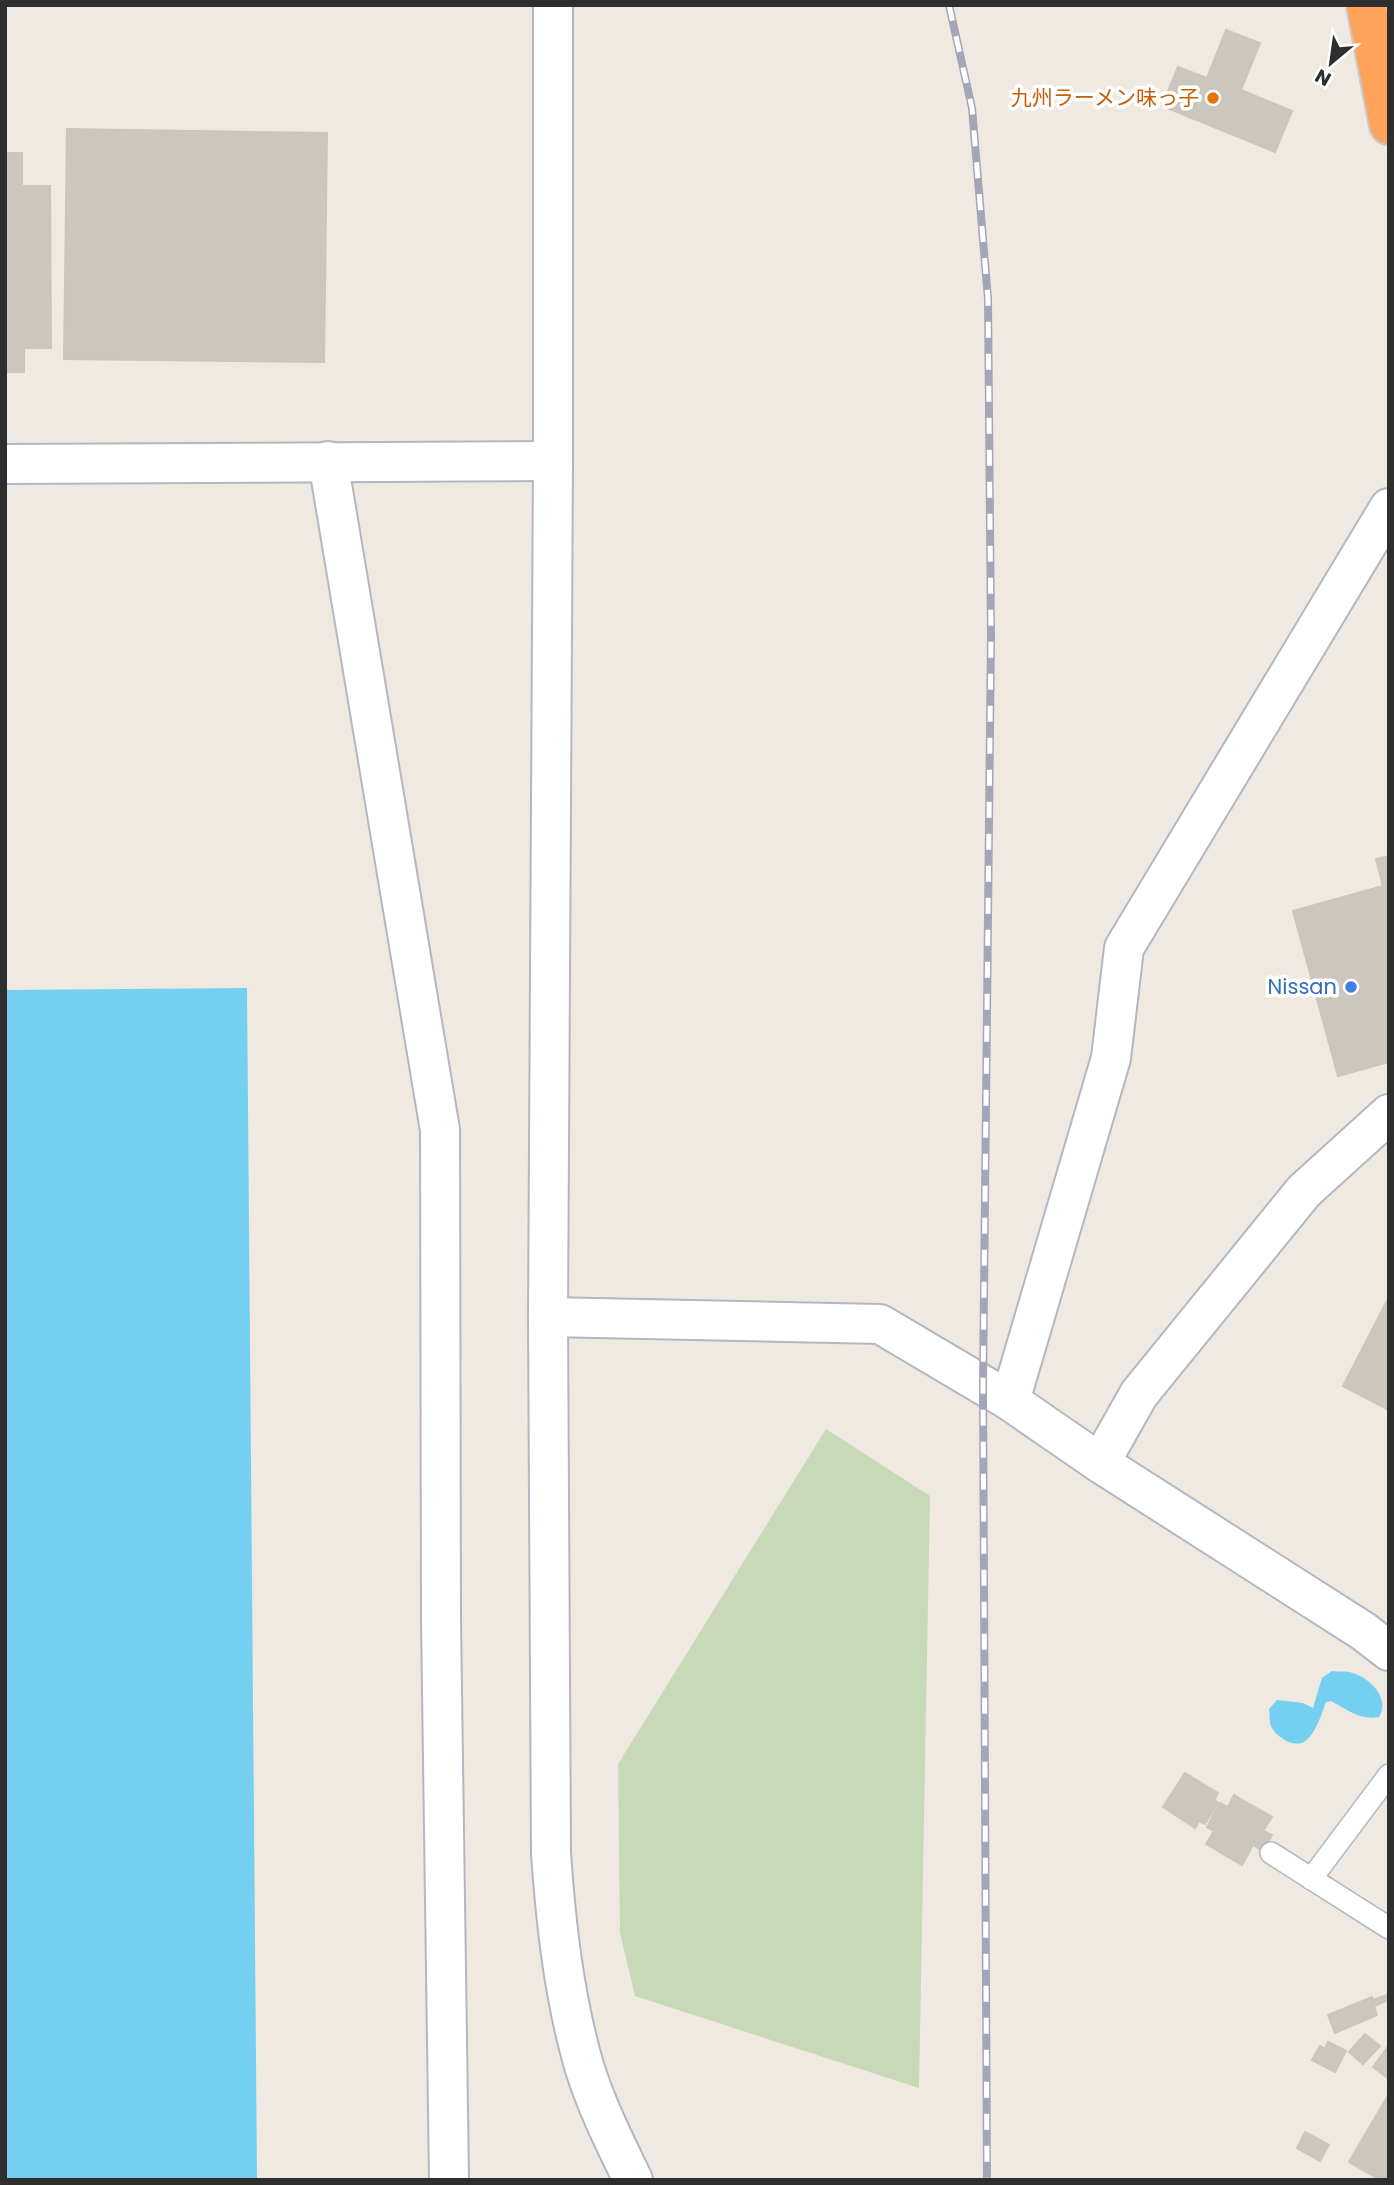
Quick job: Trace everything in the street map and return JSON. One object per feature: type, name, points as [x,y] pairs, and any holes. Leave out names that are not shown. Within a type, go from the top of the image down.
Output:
[{"type":"highway","points":[[1366,5],[1389,125]]},
{"type":"street","points":[[553,5],[554,461],[548,1317],[551,1839],[556,1928],[567,1996],[585,2068],[633,2180]]},
{"type":"street","points":[[328,461],[440,1130],[441,1620],[449,2180]]},
{"type":"street","points":[[5,464],[554,461]]},
{"type":"street","points":[[1010,1401],[1111,1058],[1124,948],[1389,508]]},
{"type":"street","points":[[1100,1464],[1139,1394],[1304,1192],[1389,1114]]},
{"type":"street","points":[[548,1317],[880,1324],[1010,1401],[1100,1464],[1363,1631],[1389,1651]]},
{"type":"lane","points":[[1311,1879],[1389,1775]]},
{"type":"lane","points":[[1271,1853],[1389,1928]]},
{"type":"green space","points":[[826,1429],[930,1496],[919,2088],[635,1996],[620,1933],[618,1764]]},
{"type":"water","points":[[247,988],[257,2180],[5,2180],[5,990]]},
{"type":"water","points":[[1332,1671],[1357,1674],[1370,1683],[1380,1695],[1382,1710],[1379,1717],[1360,1716],[1331,1701],[1326,1702],[1308,1739],[1295,1743],[1280,1737],[1271,1726],[1269,1709],[1277,1700],[1303,1703],[1313,1708],[1322,1678]]},
{"type":"building","name":"九州ラーメン味っ子","points":[[1226,30],[1260,43],[1241,90],[1292,111],[1275,152],[1162,106],[1178,67],[1207,78]]},
{"type":"building","points":[[67,129],[327,133],[324,362],[64,359]]},
{"type":"building","points":[[5,153],[22,153],[22,186],[50,186],[51,348],[24,348],[24,372],[5,372]]},
{"type":"building","name":"Nissan","points":[[1389,856],[1389,1062],[1338,1076],[1293,911],[1383,886],[1376,859]]},
{"type":"building","points":[[1389,1297],[1389,1410],[1343,1386]]},
{"type":"building","points":[[1185,1773],[1218,1793],[1214,1800],[1218,1803],[1205,1824],[1199,1821],[1195,1828],[1163,1807]]},
{"type":"building","points":[[1234,1795],[1272,1817],[1263,1831],[1272,1835],[1263,1851],[1253,1845],[1242,1865],[1206,1844],[1214,1831],[1207,1827],[1220,1803],[1228,1807]]},
{"type":"building","points":[[1387,1995],[1389,2000],[1374,2006],[1377,2015],[1335,2033],[1328,2015],[1372,1997],[1373,2000]]},
{"type":"building","points":[[1365,2034],[1380,2046],[1363,2064],[1349,2052]]},
{"type":"building","points":[[1328,2042],[1346,2051],[1335,2072],[1312,2060],[1320,2046],[1325,2049]]},
{"type":"building","points":[[1389,2045],[1389,2079],[1373,2067]]},
{"type":"building","points":[[1389,2094],[1389,2180],[1380,2180],[1349,2162]]},
{"type":"building","points":[[1305,2132],[1329,2145],[1320,2161],[1297,2148]]},
{"type":"railway","points":[[949,5],[972,108],[988,299],[991,635],[983,1387],[987,2180]]},
{"type":"place","name":"九州ラーメン味っ子","points":[[1213,98]]},
{"type":"place","name":"Nissan","points":[[1351,987]]}]
